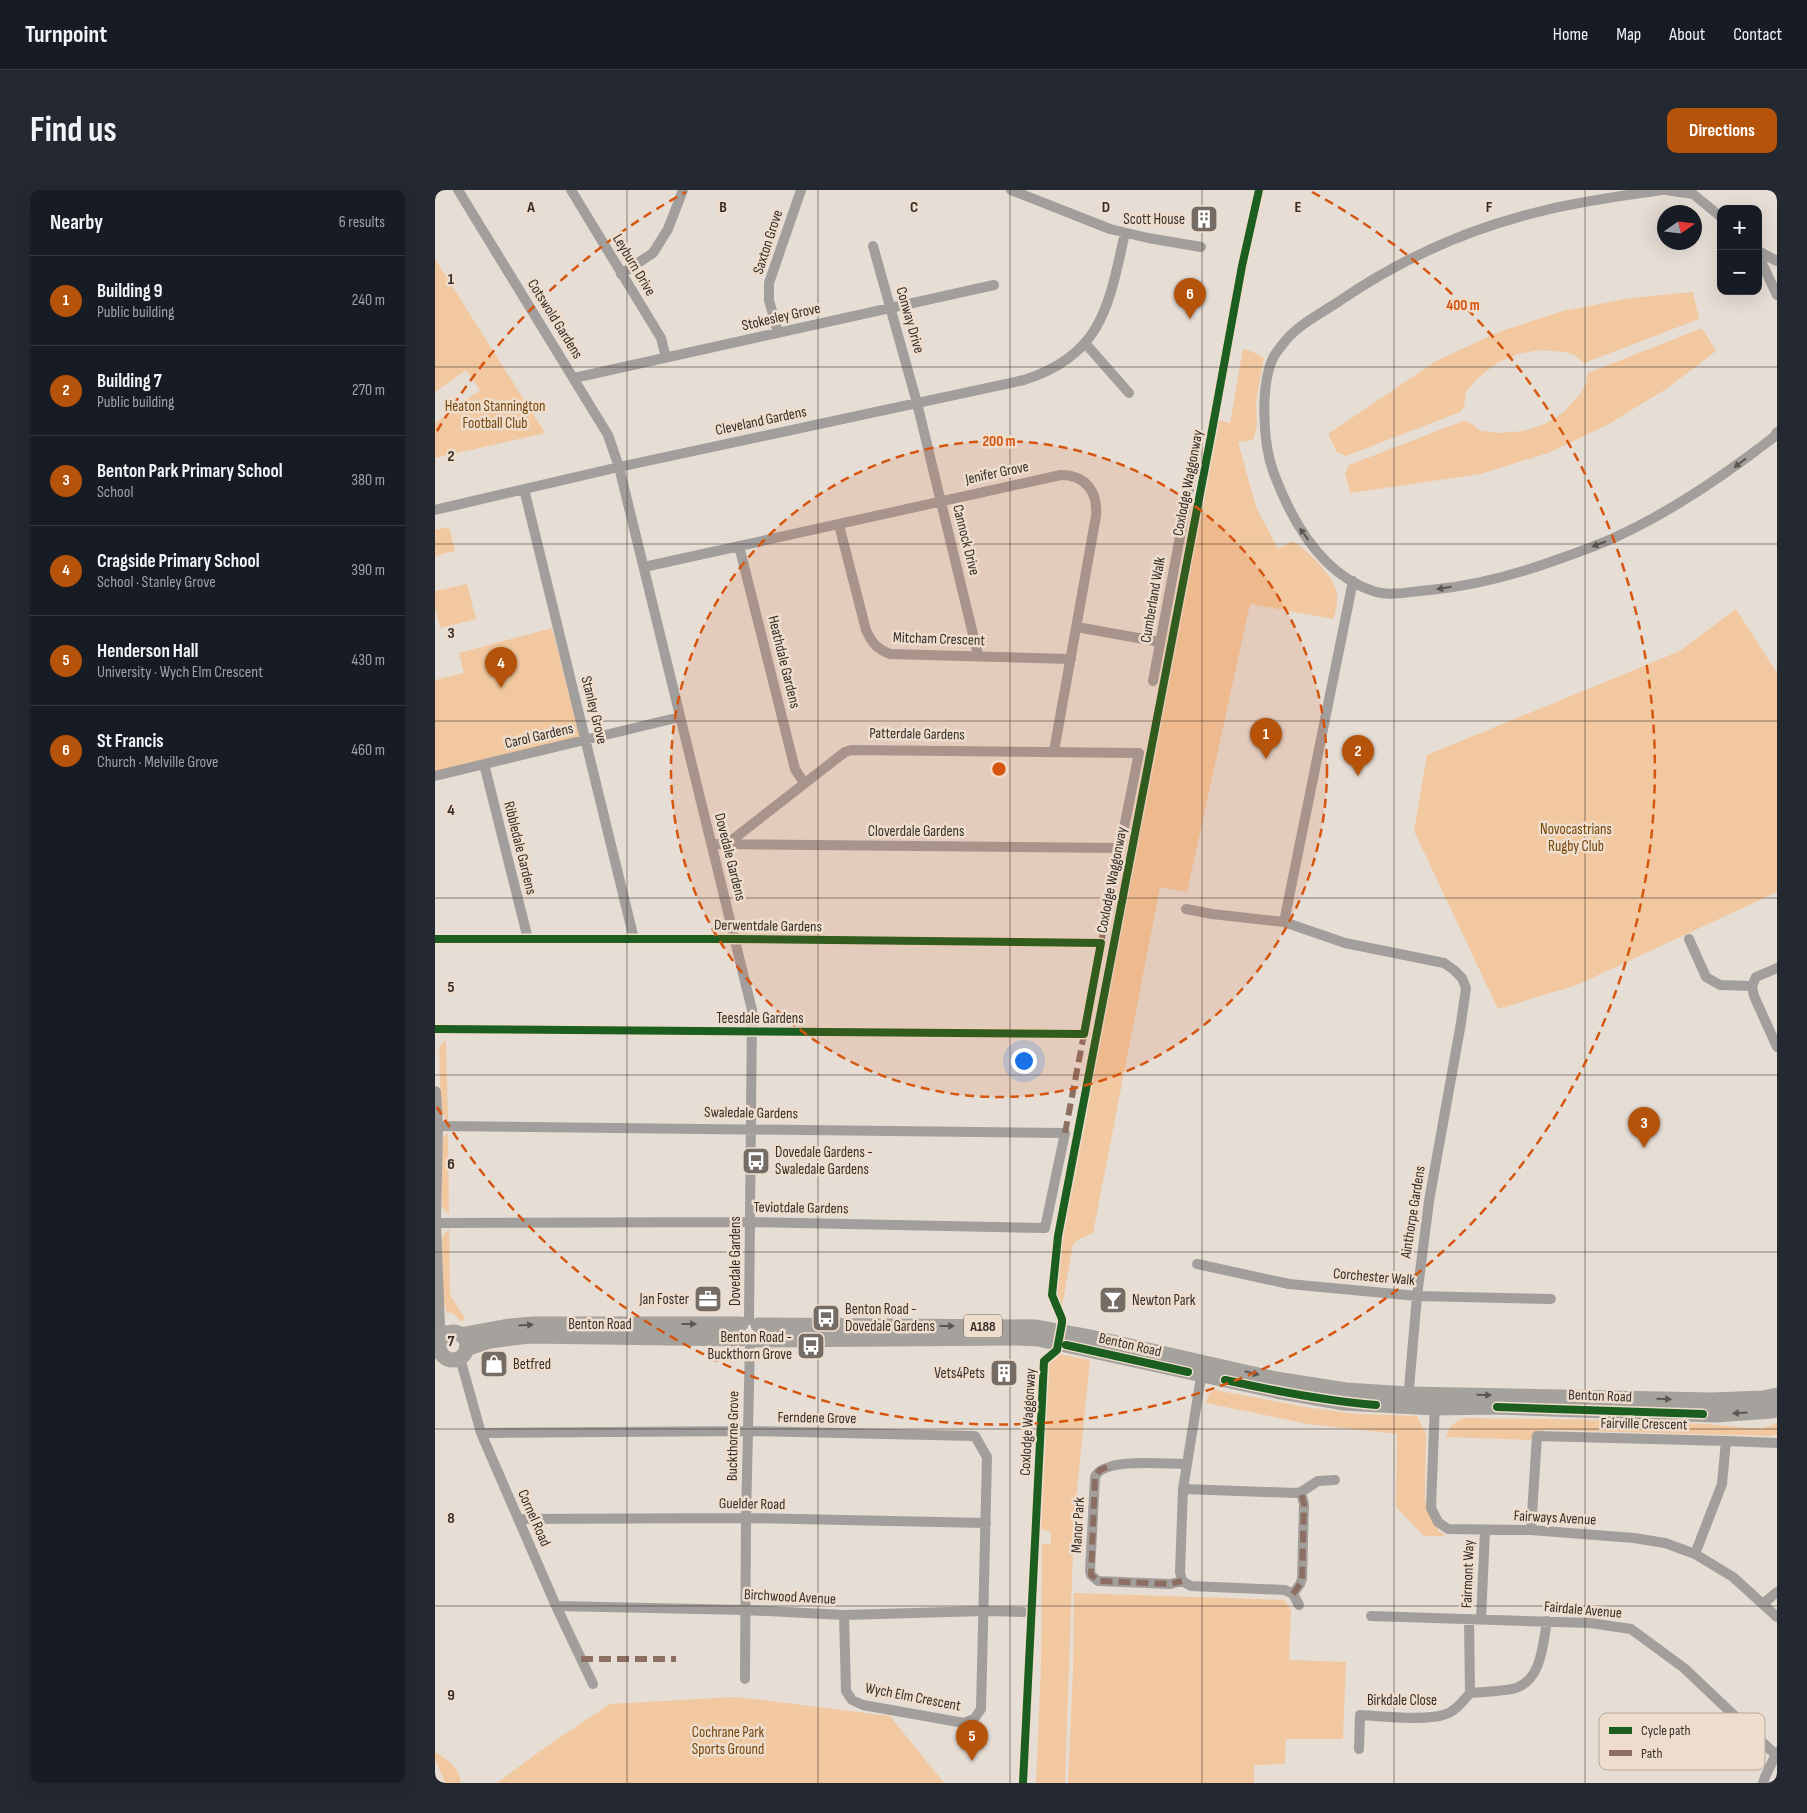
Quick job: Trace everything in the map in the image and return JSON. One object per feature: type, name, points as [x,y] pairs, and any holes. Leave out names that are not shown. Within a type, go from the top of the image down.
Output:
[{"type":"main road","name":"Benton Road","points":[[448,1349],[510,1326],[533,1324],[749,1332],[1035,1327],[1087,1336],[1203,1369],[1408,1400],[1712,1400],[1763,1398],[1777,1395]]},
{"type":"main road","name":"Benton Road","points":[[1435,1401],[1497,1407],[1715,1415],[1772,1411],[1777,1409]]},
{"type":"street","name":"Cotswold Gardens","points":[[458,190],[608,436],[619,467]]},
{"type":"street","name":"Leyburn Drive","points":[[571,190],[661,338],[666,358]]},
{"type":"street","points":[[621,274],[653,253],[668,230],[683,190]]},
{"type":"street","name":"Saxton Grove","points":[[778,333],[769,300],[769,284],[801,190]]},
{"type":"street","points":[[1011,190],[1096,224],[1125,233],[1201,247]]},
{"type":"street","points":[[1662,190],[1542,211],[1473,232],[1431,249],[1356,289],[1289,337],[1273,357],[1266,384],[1264,431],[1272,468],[1302,533],[1335,570],[1376,593],[1440,589],[1493,579],[1532,569],[1616,538],[1654,518],[1734,468],[1774,437],[1777,432]]},
{"type":"street","points":[[1667,190],[1693,194],[1717,214]]},
{"type":"street","name":"Cleveland Gardens","points":[[435,510],[619,467],[1038,376],[1058,366],[1085,343],[1099,323],[1109,302],[1125,233]]},
{"type":"street","name":"Conway Drive","points":[[873,246],[917,403]]},
{"type":"street","points":[[1762,253],[1777,260]]},
{"type":"street","points":[[1762,263],[1777,295]]},
{"type":"street","name":"Stokesley Grove","points":[[573,378],[995,284]]},
{"type":"street","points":[[1085,343],[1129,393]]},
{"type":"street","name":"Cannock Drive","points":[[917,403],[978,655]]},
{"type":"street","name":"Cumberland Walk","points":[[1153,681],[1199,435]]},
{"type":"street","name":"Dovedale Gardens","points":[[619,467],[752,1010],[749,1332]]},
{"type":"street","name":"Jenifer Grove","points":[[644,567],[839,525],[941,500],[1061,475],[1075,477],[1087,484],[1091,490],[1096,500],[1097,516],[1054,751]]},
{"type":"street","name":"Stanley Grove","points":[[523,489],[586,740],[633,939]]},
{"type":"street","name":"Mitcham Crescent","points":[[839,525],[866,630],[871,642],[879,650],[890,654],[1071,659]]},
{"type":"street","name":"Heathdale Gardens","points":[[739,546],[795,769],[804,783]]},
{"type":"street","points":[[1283,922],[1353,581]]},
{"type":"street","points":[[1077,626],[1160,642]]},
{"type":"street","name":"Carol Gardens","points":[[435,776],[680,717]]},
{"type":"street","name":"Patterdale Gardens","points":[[727,844],[845,752],[857,749],[1139,753],[1120,848]]},
{"type":"street","name":"Ribbledale Gardens","points":[[484,764],[528,939]]},
{"type":"street","name":"Cloverdale Gardens","points":[[712,844],[1120,848]]},
{"type":"street","name":"Ainthorpe Gardens","points":[[1186,909],[1212,914],[1283,922],[1345,943],[1444,963],[1462,978],[1466,988],[1429,1201],[1417,1296],[1408,1400]]},
{"type":"street","name":"Derwentdale Gardens","points":[[435,939],[734,939],[1101,943],[1084,1034]]},
{"type":"street","points":[[1689,939],[1707,978],[1721,985],[1752,986]]},
{"type":"street","points":[[1777,968],[1756,977],[1752,986],[1754,996],[1777,1048]]},
{"type":"street","name":"Teesdale Gardens","points":[[435,1030],[1084,1034]]},
{"type":"street","points":[[435,1092],[437,1126],[435,1222],[439,1326],[448,1349]]},
{"type":"street","name":"Swaledale Gardens","points":[[437,1126],[1065,1133],[1045,1228]]},
{"type":"street","name":"Teviotdale Gardens","points":[[435,1222],[750,1222],[1045,1228]]},
{"type":"street","name":"Corchester Walk","points":[[1197,1264],[1289,1284],[1417,1296],[1551,1299]]},
{"type":"street","name":"Buckthorne Grove","points":[[745,1679],[749,1332]]},
{"type":"street","name":"Cornel Road","points":[[448,1349],[518,1519],[593,1684]]},
{"type":"street","points":[[1183,1580],[1180,1572],[1183,1489],[1203,1369]]},
{"type":"street","name":"Fairways Avenue","points":[[1435,1401],[1431,1508],[1438,1522],[1448,1529],[1485,1531],[1531,1530],[1634,1538],[1665,1543],[1695,1554],[1733,1577],[1777,1616]]},
{"type":"street","name":"Ferndene Grove","points":[[481,1433],[748,1432],[975,1436],[987,1457],[984,1611]]},
{"type":"street","name":"Fairville Crescent","points":[[1531,1530],[1537,1436],[1726,1441]]},
{"type":"street","points":[[1695,1554],[1722,1484],[1726,1441],[1777,1443]]},
{"type":"street","name":"Manor Park","points":[[1186,1464],[1116,1465],[1107,1467],[1097,1473],[1095,1477],[1091,1575],[1098,1581],[1170,1584],[1183,1580],[1191,1586],[1282,1590],[1293,1594]]},
{"type":"street","points":[[1183,1489],[1289,1493],[1301,1492],[1318,1481],[1335,1480]]},
{"type":"street","points":[[1299,1604],[1293,1594],[1301,1584],[1302,1579],[1304,1504],[1301,1492]]},
{"type":"street","name":"Guelder Road","points":[[518,1519],[746,1518],[987,1523]]},
{"type":"street","name":"Fairmont Way","points":[[1481,1619],[1485,1531]]},
{"type":"street","points":[[1764,1603],[1777,1592]]},
{"type":"street","name":"Birchwood Avenue","points":[[556,1606],[745,1610],[844,1615],[984,1611],[1023,1612]]},
{"type":"street","name":"Wych Elm Crescent","points":[[844,1615],[846,1691],[852,1700],[863,1705],[964,1723],[974,1719],[981,1709],[984,1611]]},
{"type":"street","name":"Fairdale Avenue","points":[[1371,1616],[1590,1623],[1631,1629],[1684,1668],[1733,1713]]},
{"type":"street","points":[[1469,1619],[1469,1693],[1516,1688],[1532,1677],[1539,1660],[1547,1621]]},
{"type":"street","name":"Birkdale Close","points":[[1359,1749],[1360,1715],[1428,1717],[1443,1715],[1459,1706],[1469,1693]]},
{"type":"street","name":"Fairdale Avenue","points":[[1765,1743],[1776,1753]]},
{"type":"street","points":[[1763,1783],[1776,1753]]},
{"type":"green space","name":"Heaton Stannington Football Club","points":[[435,259],[545,433],[435,458],[435,423],[480,390],[466,370],[435,392]]},
{"type":"green space","points":[[1693,292],[1699,319],[1584,363],[1575,355],[1564,352],[1540,350],[1518,354],[1497,363],[1478,378],[1466,392],[1464,407],[1460,412],[1346,456],[1337,452],[1328,434],[1436,361],[1501,331],[1563,311],[1631,298]]},
{"type":"green space","points":[[1702,328],[1716,351],[1666,389],[1607,425],[1548,453],[1480,474],[1350,493],[1345,473],[1349,465],[1463,421],[1469,422],[1481,431],[1499,433],[1524,431],[1545,424],[1564,412],[1580,394],[1586,384],[1588,373]]},
{"type":"green space","points":[[1243,349],[1264,358],[1256,402],[1257,425],[1253,440],[1238,442],[1256,507],[1278,549],[1293,541],[1313,557],[1326,572],[1337,595],[1334,619],[1250,604],[1187,892],[1160,887],[1093,1233],[1073,1244],[1061,1312],[1055,1293],[1062,1238],[1058,1236],[1210,418],[1230,423]]},
{"type":"green space","points":[[449,527],[455,551],[435,556],[435,530]]},
{"type":"green space","points":[[467,584],[476,619],[440,628],[435,607],[435,591]]},
{"type":"green space","name":"Novocastrians Rugby Club","points":[[1736,609],[1777,673],[1777,892],[1577,985],[1498,1009],[1414,831],[1427,755],[1680,651]]},
{"type":"green space","points":[[552,628],[580,737],[435,772],[435,680],[464,673],[459,653]]},
{"type":"green space","points":[[446,1040],[448,1121],[441,1113],[439,1051],[440,1046]]},
{"type":"green space","points":[[448,1133],[449,1214],[442,1207],[440,1144],[441,1139]]},
{"type":"green space","points":[[449,1229],[450,1295],[465,1318],[462,1322],[451,1312],[447,1313],[443,1297],[442,1240]]},
{"type":"green space","points":[[1058,1354],[1090,1360],[1074,1521],[1065,1783],[1036,1783],[1041,1666],[1042,1543],[1051,1545],[1051,1532],[1041,1529],[1048,1362]]},
{"type":"green space","points":[[1215,1390],[1305,1407],[1357,1414],[1417,1416],[1426,1434],[1425,1500],[1439,1531],[1445,1536],[1424,1536],[1396,1507],[1397,1434],[1308,1424],[1206,1403],[1209,1393]]},
{"type":"green space","points":[[1463,1418],[1613,1420],[1709,1424],[1746,1428],[1763,1428],[1777,1423],[1777,1435],[1545,1430],[1531,1440],[1446,1437],[1452,1425]]},
{"type":"green space","points":[[1074,1593],[1284,1600],[1291,1609],[1289,1660],[1346,1662],[1343,1739],[1286,1739],[1285,1764],[1254,1765],[1254,1783],[1068,1783]]},
{"type":"green space","name":"Cochrane Park Sports Ground","points":[[737,1697],[890,1716],[944,1783],[497,1783],[547,1746],[610,1704]]},
{"type":"green space","points":[[435,1752],[455,1768],[461,1783],[445,1783],[435,1759]]},
{"type":"marked path","points":[[1101,943],[1120,848]]},
{"type":"marked path","points":[[1065,1133],[1084,1034]]},
{"type":"marked path","points":[[1107,1467],[1100,1470],[1095,1477],[1091,1575],[1098,1581],[1170,1584],[1182,1581]]},
{"type":"marked path","points":[[1293,1594],[1302,1579],[1304,1504],[1301,1492]]},
{"type":"marked path","points":[[581,1659],[676,1659]]},
{"type":"cycle path","name":"Coxlodge Waggonway","points":[[1023,1783],[1044,1361],[1057,1350],[1062,1323],[1052,1295],[1058,1236],[1242,266],[1259,190]]},
{"type":"cycle path","name":"Coxlodge Waggonway","points":[[435,939],[734,939],[1101,943],[1084,1034],[435,1029]]},
{"type":"cycle path","points":[[1066,1345],[1188,1372]]},
{"type":"cycle path","points":[[1225,1380],[1300,1395],[1376,1405]]},
{"type":"cycle path","points":[[1497,1407],[1703,1414]]},
{"type":"place","name":"Scott House","points":[[1204,219]]},
{"type":"place","name":"St Francis","points":[[1190,319]]},
{"type":"place","name":"Cragside Primary School","points":[[501,688]]},
{"type":"place","name":"Building 9","points":[[1266,759]]},
{"type":"place","name":"Building 7","points":[[1358,776]]},
{"type":"place","name":"Benton Park Primary School","points":[[1644,1148]]},
{"type":"place","name":"Dovedale Gardens - Swaledale Gardens","points":[[756,1161]]},
{"type":"place","name":"Jan Foster","points":[[708,1299]]},
{"type":"place","name":"Newton Park","points":[[1113,1300]]},
{"type":"place","name":"Benton Road - Dovedale Gardens","points":[[826,1318]]},
{"type":"place","name":"Benton Road - Buckthorn Grove","points":[[811,1346]]},
{"type":"place","name":"Betfred","points":[[494,1364]]},
{"type":"place","name":"Vets4Pets","points":[[1004,1373]]},
{"type":"place","name":"Henderson Hall","points":[[972,1761]]}]
